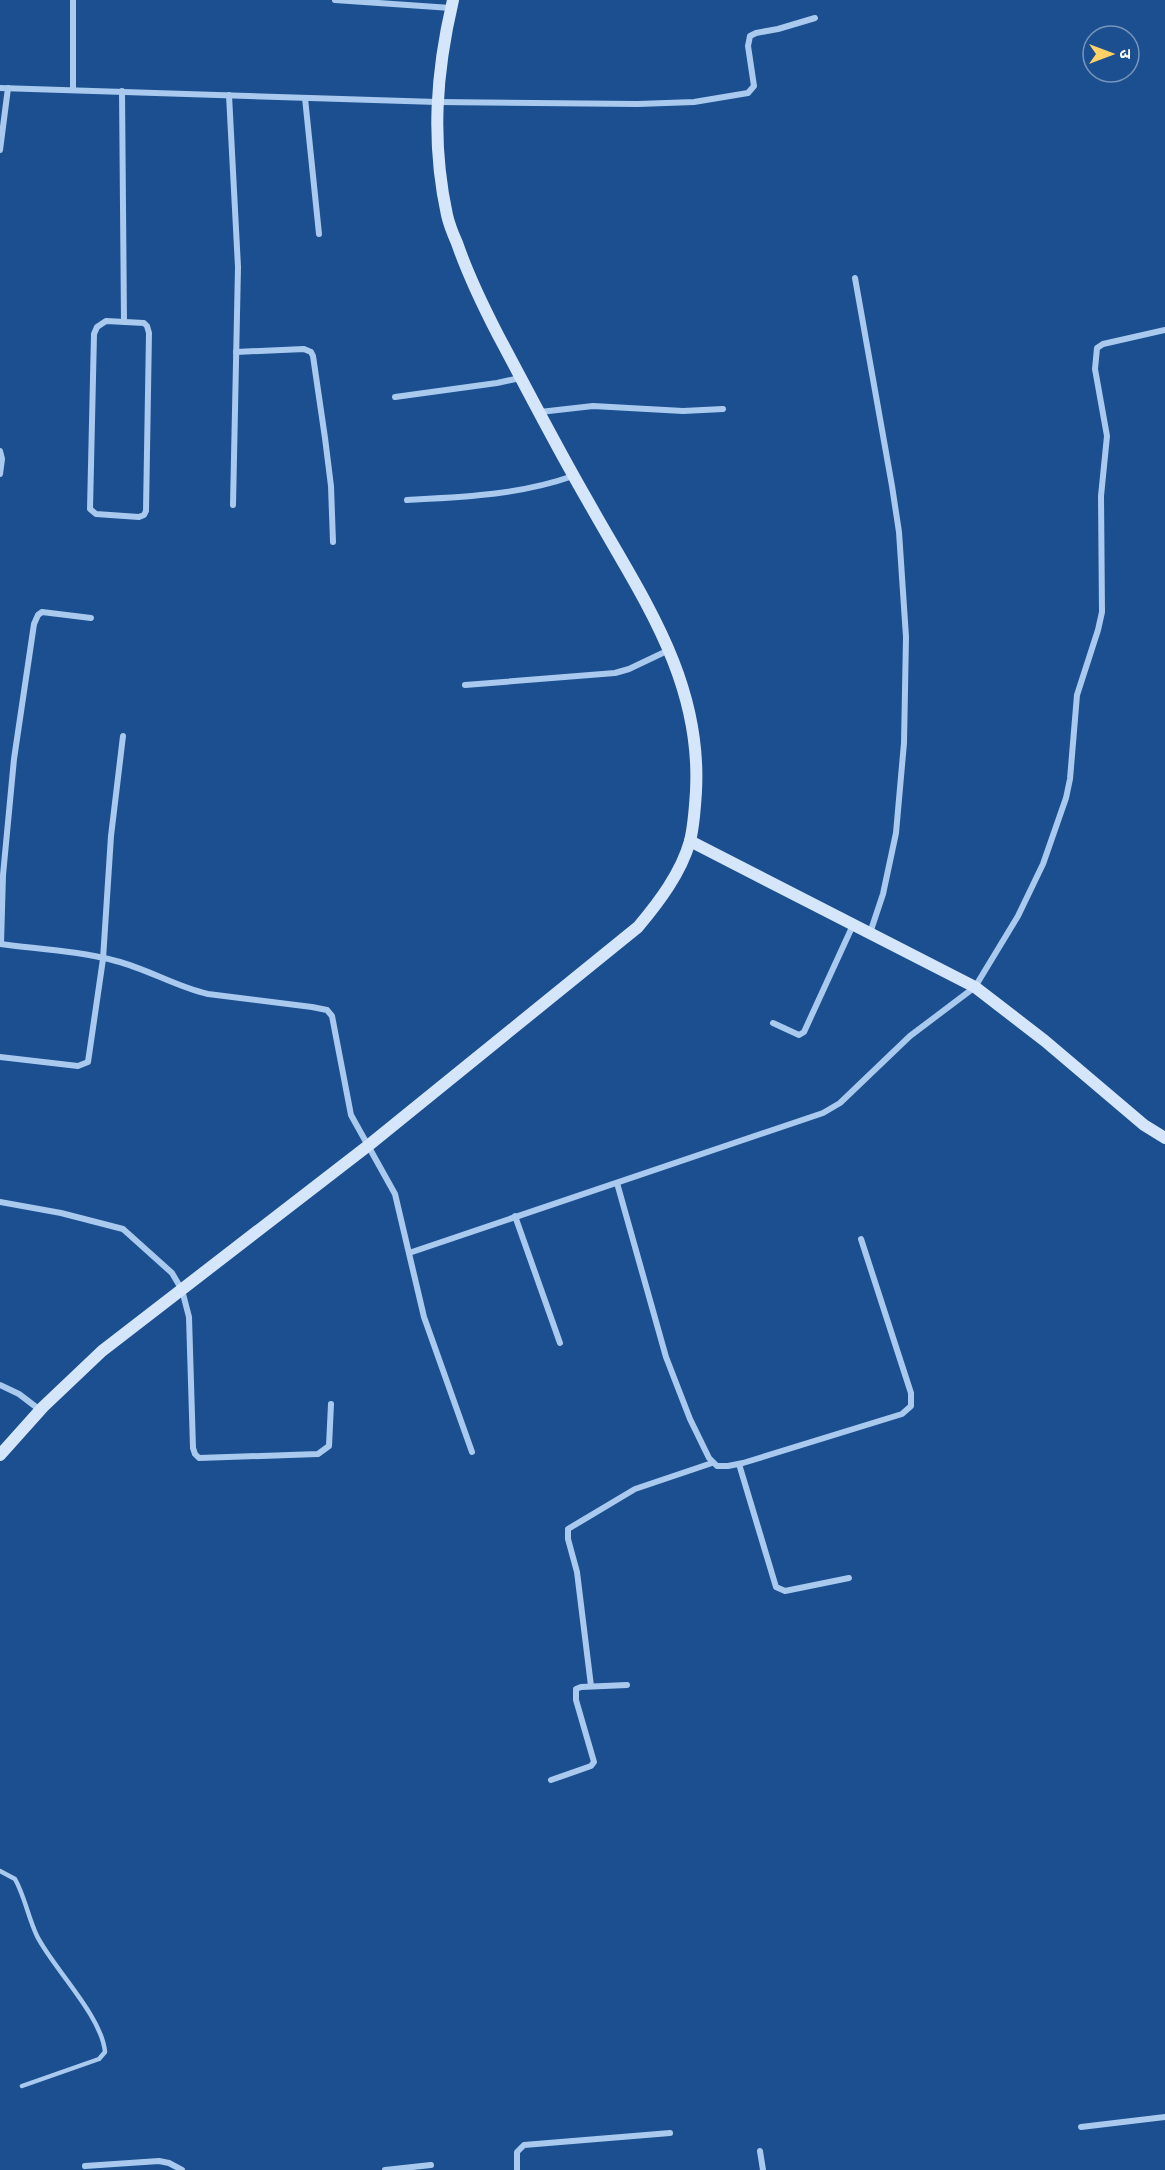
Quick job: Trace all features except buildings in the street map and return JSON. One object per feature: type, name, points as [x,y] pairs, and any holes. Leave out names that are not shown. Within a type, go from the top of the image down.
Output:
[{"type":"street","points":[[73,90],[74,0]]},
{"type":"street","points":[[0,1455],[41,1410],[102,1351],[180,1286],[367,1142],[638,927],[658,903],[690,841],[695,808],[697,768],[694,733],[687,698],[670,649],[567,478],[540,412],[515,379],[470,280],[447,216],[437,141],[437,102],[447,5],[335,0]]},
{"type":"street","points":[[0,88],[437,102],[638,104],[694,102],[748,93],[754,86],[748,46],[750,36],[815,18]]},
{"type":"street","points":[[0,150],[8,88]]},
{"type":"street","points":[[122,91],[124,321]]},
{"type":"street","points":[[229,95],[238,267],[233,505]]},
{"type":"street","points":[[305,98],[319,234]]},
{"type":"street","points":[[855,278],[899,532],[906,637],[904,743],[896,833],[883,894],[870,934]]},
{"type":"street","points":[[124,321],[144,323],[149,333],[146,511],[139,517],[96,514],[90,509],[94,334],[101,322],[124,321]]},
{"type":"street","points":[[408,1253],[830,1110],[910,1036],[975,987],[1033,887],[1061,813],[1070,779],[1077,695],[1102,612],[1101,496],[1107,436],[1095,369],[1097,348],[1102,344],[1165,330]]},
{"type":"street","points":[[236,352],[304,349],[311,352],[327,448],[333,542]]},
{"type":"street","points":[[395,397],[515,379]]},
{"type":"street","points":[[540,412],[593,406],[683,411],[723,409]]},
{"type":"street","points":[[0,451],[2,459],[0,474]]},
{"type":"street","points":[[407,500],[483,497],[551,484],[567,478]]},
{"type":"street","points":[[91,618],[42,612],[34,624],[14,759],[3,875],[1,944],[103,959],[150,972],[200,992],[327,1010],[335,1026],[351,1115],[395,1194],[424,1317],[472,1452]]},
{"type":"street","points":[[465,685],[615,673],[629,669],[670,649]]},
{"type":"street","points":[[0,1057],[78,1066],[88,1062],[103,959],[111,836],[123,736]]},
{"type":"street","points":[[690,841],[975,987],[1080,1069],[1144,1125],[1165,1138]]},
{"type":"street","points":[[772,1023],[799,1035],[804,1032],[853,925]]},
{"type":"street","points":[[616,1182],[674,1380],[712,1463]]},
{"type":"street","points":[[0,1202],[61,1213],[123,1229],[172,1273],[180,1286],[189,1317],[195,1454],[204,1458],[318,1454],[329,1446],[331,1404]]},
{"type":"street","points":[[515,1216],[560,1343]]},
{"type":"street","points":[[591,1686],[577,1572],[568,1539],[568,1529],[635,1489],[712,1463],[722,1467],[739,1464],[902,1414],[911,1406],[911,1393],[861,1239]]},
{"type":"street","points":[[0,1385],[19,1394],[41,1410]]},
{"type":"street","points":[[739,1464],[776,1587],[785,1591],[849,1578]]},
{"type":"street","points":[[551,1780],[591,1766],[594,1762],[575,1693],[578,1688],[627,1685]]},
{"type":"street","points":[[1081,2127],[1165,2116]]},
{"type":"street","points":[[518,2170],[517,2152],[524,2145],[670,2133]]},
{"type":"street","points":[[760,2151],[763,2170]]},
{"type":"street","points":[[85,2166],[159,2161],[170,2163],[182,2170]]},
{"type":"street","points":[[385,2170],[431,2165]]},
{"type":"lane","points":[[0,1871],[15,1879],[20,1887],[36,1934],[94,2022],[105,2046],[105,2052],[99,2059],[22,2086]]}]
